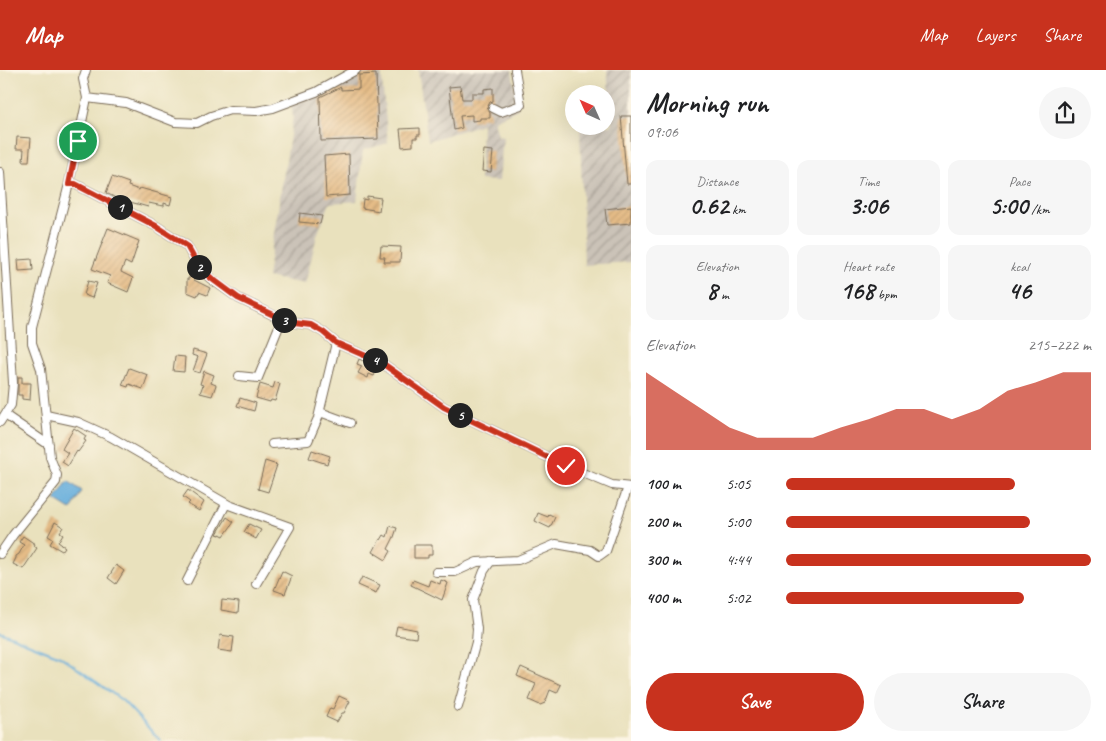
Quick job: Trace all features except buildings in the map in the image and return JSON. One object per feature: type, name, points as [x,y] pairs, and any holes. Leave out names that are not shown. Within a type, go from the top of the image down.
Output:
[{"type":"street","points":[[0,554],[56,482],[57,475],[50,457],[41,369],[32,343],[32,327],[69,184],[87,98],[83,79],[86,70]]},
{"type":"street","points":[[87,98],[126,103],[175,122],[197,124],[211,116],[230,110],[256,111],[274,108],[316,92],[356,70]]},
{"type":"street","points":[[493,108],[501,112],[521,105],[515,70]]},
{"type":"street","points":[[0,172],[13,383],[11,405],[2,418],[49,445]]},
{"type":"street","points":[[69,184],[75,184],[156,226],[187,246],[198,266],[238,298],[282,319],[311,325],[336,343],[382,363],[444,407],[566,466],[612,485],[629,487],[606,551],[599,556],[590,550],[556,544],[518,560],[477,562],[455,572],[436,572]]},
{"type":"street","points":[[239,376],[258,378],[282,319]]},
{"type":"street","points":[[272,444],[308,441],[320,412],[336,343]]},
{"type":"street","points":[[320,412],[350,424]]},
{"type":"street","points":[[46,415],[78,422],[111,437],[226,504],[290,527],[256,584]]},
{"type":"street","points":[[187,581],[226,504]]},
{"type":"street","points":[[458,707],[476,642],[477,629],[473,600],[484,571],[491,561]]},
{"type":"shaded area","points":[[363,70],[381,70],[388,143],[363,150],[357,201],[330,203],[317,235],[305,284],[267,277],[293,117],[291,104]]},
{"type":"shaded area","points":[[418,70],[512,70],[518,109],[494,120],[498,136],[503,137],[499,181],[480,180],[482,124],[428,141]]},
{"type":"shaded area","points":[[607,70],[631,70],[631,262],[584,265],[580,135],[615,135],[615,85],[608,85]]},
{"type":"water","points":[[68,481],[82,491],[71,510],[55,500]]},
{"type":"waterway","points":[[0,632],[60,656],[123,701],[161,741]]},
{"type":"route","points":[[78,141],[69,184],[75,184],[122,208],[156,226],[187,246],[198,266],[238,298],[282,319],[311,325],[336,343],[382,363],[444,407],[566,466]]}]
